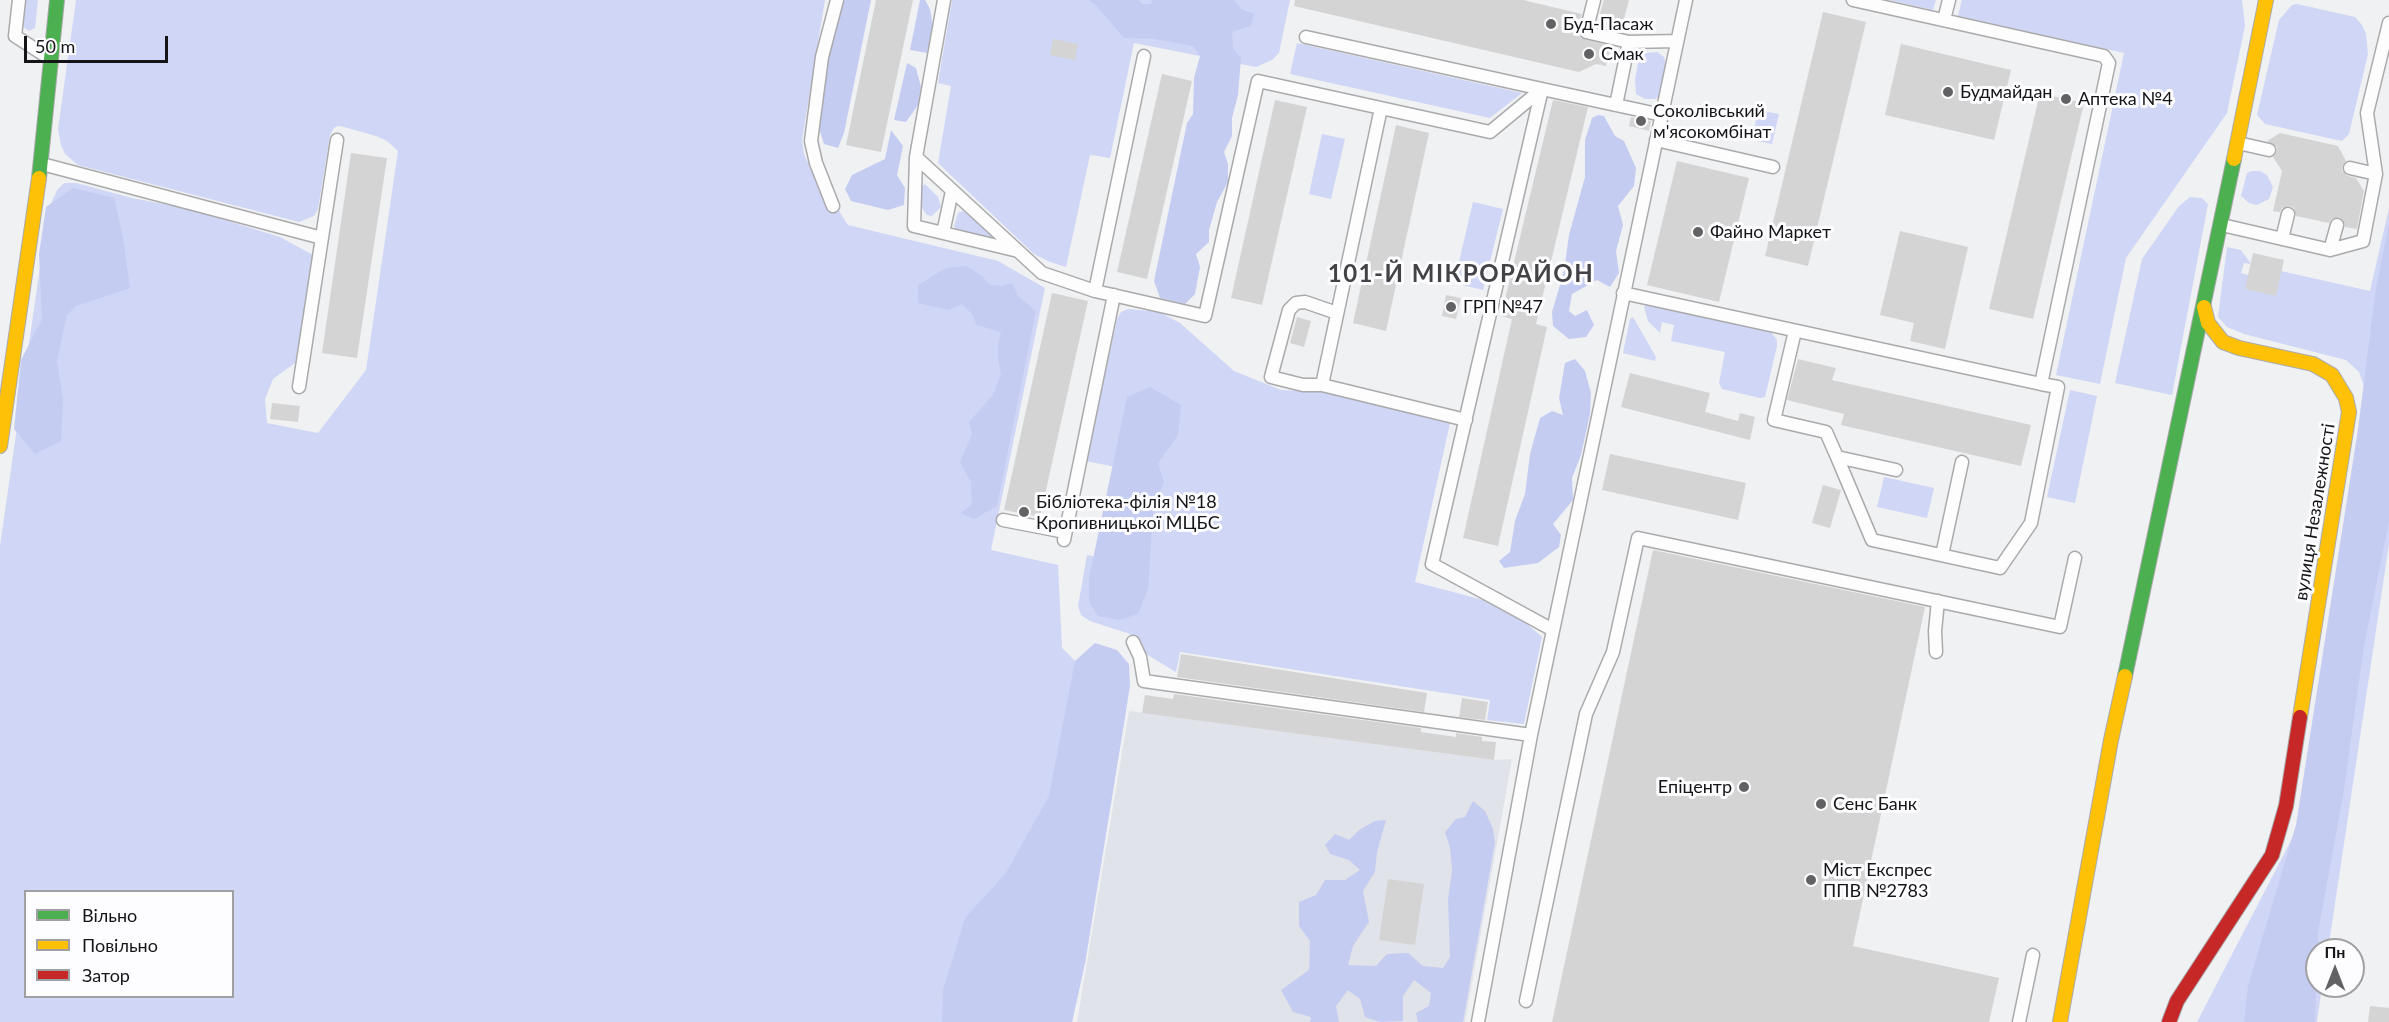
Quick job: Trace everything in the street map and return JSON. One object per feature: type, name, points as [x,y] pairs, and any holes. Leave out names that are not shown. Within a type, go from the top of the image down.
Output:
[{"type":"street","points":[[0,446],[41,164],[57,0]]},
{"type":"street","points":[[2060,1022],[2069,962],[2111,740],[2204,307],[2266,0]]},
{"type":"street","name":"вулиця Незалежності","points":[[2169,1022],[2177,1001],[2267,863],[2277,841],[2286,806],[2349,412],[2346,398],[2332,375],[2313,364],[2239,348],[2223,342],[2208,323],[2204,307]]},
{"type":"lane","points":[[19,0],[15,36],[51,59]]},
{"type":"lane","points":[[833,206],[816,163],[811,141],[822,57],[837,0]]},
{"type":"lane","points":[[944,0],[916,157],[915,225],[1015,250]]},
{"type":"lane","points":[[1594,0],[1586,32],[1629,42],[1677,41]]},
{"type":"lane","points":[[1478,1022],[1531,735],[1686,0]]},
{"type":"lane","points":[[1853,0],[2104,56],[2109,63],[2041,384]]},
{"type":"lane","points":[[1944,20],[1949,0]]},
{"type":"lane","points":[[2221,225],[2330,250],[2363,241],[2376,174],[2367,113],[2389,23]]},
{"type":"lane","points":[[1305,37],[1662,115]]},
{"type":"lane","points":[[1616,105],[1629,42]]},
{"type":"lane","points":[[1095,291],[1144,56]]},
{"type":"lane","points":[[916,157],[1042,273],[1095,291],[1205,316],[1258,81],[1490,132],[1542,89]]},
{"type":"lane","points":[[1542,89],[1432,564],[1553,630]]},
{"type":"lane","points":[[1322,385],[1381,108]]},
{"type":"lane","points":[[299,387],[337,140]]},
{"type":"lane","points":[[1656,140],[1773,167]]},
{"type":"lane","points":[[2237,143],[2269,150]]},
{"type":"lane","points":[[41,164],[322,238]]},
{"type":"lane","points":[[2350,168],[2376,174]]},
{"type":"lane","points":[[943,232],[952,191]]},
{"type":"lane","points":[[2282,239],[2288,214]]},
{"type":"lane","points":[[2330,250],[2337,225]]},
{"type":"lane","points":[[1623,294],[2058,387],[2031,523],[2000,568],[1872,540],[1826,432],[1774,420],[1795,331]]},
{"type":"lane","points":[[1003,520],[1064,536],[1114,295]]},
{"type":"lane","points":[[1337,313],[1305,302],[1296,303],[1289,310],[1270,376],[1303,385],[1322,385],[1466,420]]},
{"type":"lane","points":[[1837,457],[1896,470]]},
{"type":"lane","points":[[1942,555],[1962,462]]},
{"type":"lane","points":[[1526,1001],[1586,714],[1613,652],[1638,538],[2060,627],[2075,558]]},
{"type":"lane","points":[[1936,652],[1935,631],[1938,601]]},
{"type":"lane","points":[[1133,642],[1140,657],[1144,681],[1531,735]]},
{"type":"lane","points":[[2019,1022],[2033,955]]},
{"type":"shaded area","points":[[24,0],[38,0],[35,28],[29,31],[22,26]]},
{"type":"shaded area","points":[[76,0],[825,0],[802,140],[807,161],[848,225],[998,261],[1045,288],[991,550],[1058,565],[1062,648],[1126,711],[1085,963],[1072,1022],[0,1022],[0,546],[48,211],[57,190],[64,183],[76,183],[132,198],[189,209],[280,237],[315,256],[295,363],[273,379],[265,399],[267,423],[318,433],[366,370],[398,151],[387,141],[376,136],[344,127],[334,128],[330,135],[318,209],[314,216],[299,222],[78,165],[65,154],[58,129]]},
{"type":"shaded area","points":[[845,0],[871,0],[844,133],[838,148],[824,144],[817,122],[839,7]]},
{"type":"shaded area","points":[[920,0],[925,0],[930,9],[933,27],[927,53],[910,50]]},
{"type":"shaded area","points":[[952,0],[1290,0],[1279,53],[1272,60],[1256,67],[1134,43],[1110,158],[1090,155],[1066,267],[1034,254],[938,163],[951,86],[938,83]]},
{"type":"shaded area","points":[[1089,0],[1139,0],[1142,4],[1151,4],[1152,0],[1234,0],[1241,9],[1254,14],[1251,26],[1232,32],[1233,48],[1241,58],[1238,95],[1232,118],[1232,136],[1224,152],[1228,164],[1228,182],[1217,202],[1209,230],[1209,242],[1196,254],[1200,267],[1195,294],[1185,304],[1160,298],[1154,281],[1187,123],[1193,114],[1194,78],[1200,56],[1193,46],[1155,39],[1124,38]]},
{"type":"shaded area","points":[[1889,0],[1936,0],[1933,10]]},
{"type":"shaded area","points":[[1962,0],[2242,0],[2245,26],[2227,113],[2126,258],[2100,384],[2056,375],[2124,53],[1958,16]]},
{"type":"shaded area","points":[[2297,4],[2355,17],[2366,34],[2368,54],[2349,134],[2342,141],[2265,124],[2257,115],[2279,20],[2292,5]]},
{"type":"shaded area","points":[[1297,43],[1522,93],[1490,118],[1290,74]]},
{"type":"shaded area","points":[[1657,52],[1664,57],[1666,66],[1662,91],[1656,99],[1645,99],[1636,94],[1635,80],[1638,62],[1646,53]]},
{"type":"shaded area","points":[[907,63],[916,68],[921,87],[918,105],[906,122],[894,120]]},
{"type":"shaded area","points":[[1758,110],[1779,114],[1772,144],[1752,140]]},
{"type":"shaded area","points":[[1598,115],[1604,116],[1615,136],[1624,141],[1636,168],[1634,186],[1618,206],[1623,225],[1616,251],[1619,273],[1610,287],[1597,280],[1572,294],[1569,311],[1575,316],[1587,310],[1594,325],[1586,337],[1569,339],[1553,326],[1552,312],[1564,271],[1569,235],[1585,177],[1585,140],[1592,118]]},
{"type":"shaded area","points":[[891,130],[903,146],[897,175],[905,188],[904,205],[888,210],[851,201],[845,189],[852,175],[885,159]]},
{"type":"shaded area","points":[[1322,134],[1345,139],[1331,199],[1309,194]]},
{"type":"shaded area","points":[[2260,171],[2267,175],[2273,187],[2269,199],[2257,205],[2249,203],[2241,196],[2247,173]]},
{"type":"shaded area","points":[[925,184],[938,197],[941,207],[932,216],[927,215],[923,210],[919,194],[921,187]]},
{"type":"shaded area","points":[[73,188],[114,198],[123,238],[130,288],[76,306],[67,315],[57,361],[63,400],[61,441],[35,454],[14,429],[21,360],[42,319],[39,254],[46,207]]},
{"type":"shaded area","points":[[2190,197],[2202,198],[2208,204],[2172,395],[2115,383],[2142,259],[2179,206]]},
{"type":"shaded area","points":[[1473,202],[1503,209],[1483,290],[1454,283]]},
{"type":"shaded area","points":[[2389,208],[2389,544],[2330,938],[2305,938],[2305,998],[2320,998],[2317,1022],[2197,1022],[2299,825],[2365,389],[2359,372],[2346,360],[2244,334],[2227,327],[2218,317],[2227,247],[2241,250],[2251,264],[2244,263],[2241,273],[2248,275],[2281,271],[2370,291]]},
{"type":"shaded area","points":[[963,211],[1000,243],[958,232],[954,226],[958,213]]},
{"type":"shaded area","points":[[2389,223],[2389,521],[2364,646],[2343,796],[2318,938],[2305,938],[2305,998],[2316,998],[2315,1022],[2244,1022],[2248,986],[2296,825],[2358,429],[2376,288]]},
{"type":"shaded area","points":[[966,266],[982,276],[990,285],[1002,286],[1012,283],[1018,296],[1036,311],[997,506],[974,519],[961,513],[972,504],[971,482],[960,462],[972,435],[969,422],[993,395],[1001,374],[998,344],[1001,332],[977,325],[972,314],[962,304],[948,310],[918,303],[918,285],[946,268]]},
{"type":"shaded area","points":[[1646,305],[1771,332],[1777,340],[1777,346],[1765,397],[1760,398],[1722,389],[1719,383],[1725,352],[1671,341],[1674,325],[1662,322],[1660,333],[1648,321],[1644,307]]},
{"type":"shaded area","points":[[1128,309],[1159,312],[1180,323],[1234,371],[1281,390],[1323,392],[1450,423],[1415,582],[1483,600],[1526,623],[1542,637],[1524,724],[1487,720],[1490,700],[1180,652],[1176,672],[1146,654],[1130,634],[1090,621],[1081,615],[1078,606],[1087,555],[1097,557],[1116,467],[1086,461],[1117,319],[1121,312]]},
{"type":"shaded area","points":[[1633,317],[1656,357],[1655,361],[1623,353],[1630,319]]},
{"type":"shaded area","points":[[1575,359],[1585,371],[1591,393],[1590,414],[1581,455],[1572,478],[1573,500],[1553,524],[1561,535],[1559,547],[1538,563],[1504,568],[1499,561],[1510,552],[1515,521],[1525,494],[1530,454],[1540,418],[1552,411],[1563,415],[1559,398],[1565,363]]},
{"type":"shaded area","points":[[1150,387],[1181,405],[1178,435],[1158,463],[1164,482],[1153,512],[1148,589],[1138,614],[1119,620],[1098,616],[1089,601],[1089,578],[1127,397]]},
{"type":"shaded area","points":[[2070,390],[2097,396],[2075,503],[2047,497]]},
{"type":"shaded area","points":[[1884,477],[1934,488],[1927,518],[1877,507]]},
{"type":"shaded area","points":[[1095,643],[1117,650],[1129,664],[1130,686],[1085,963],[1072,1022],[942,1022],[943,990],[965,918],[1006,873],[1049,796],[1075,661]]},
{"type":"shaded area","points":[[1129,711],[1494,760],[1512,759],[1465,1022],[1077,1022]]},
{"type":"shaded area","points":[[1473,801],[1485,811],[1493,829],[1495,843],[1463,1022],[1418,1022],[1416,1013],[1429,1006],[1431,993],[1414,980],[1403,996],[1403,1021],[1380,1022],[1365,1017],[1360,999],[1348,990],[1336,1006],[1339,1022],[1310,1022],[1311,1017],[1293,1012],[1281,990],[1309,970],[1310,941],[1299,926],[1299,902],[1316,895],[1325,880],[1345,880],[1360,870],[1349,860],[1330,854],[1325,845],[1335,834],[1349,840],[1359,830],[1375,821],[1386,820],[1377,852],[1375,872],[1363,891],[1369,922],[1353,946],[1348,965],[1376,966],[1387,954],[1408,953],[1423,966],[1443,968],[1450,957],[1448,900],[1452,870],[1450,848],[1445,832],[1456,819],[1465,817]]},
{"type":"building","points":[[876,0],[913,0],[881,152],[846,145]]},
{"type":"building","points":[[1295,0],[1523,0],[1582,14],[1578,31],[1580,38],[1611,46],[1606,66],[1596,64],[1579,72],[1294,6]]},
{"type":"building","points":[[1604,0],[1629,0],[1622,26],[1616,25],[1615,30],[1596,26]]},
{"type":"building","points":[[1823,12],[1866,22],[1808,266],[1765,256]]},
{"type":"building","points":[[1053,39],[1078,44],[1075,60],[1050,55]]},
{"type":"building","name":"Будмайдан","points":[[1901,44],[2011,70],[1994,140],[1885,115]]},
{"type":"building","points":[[1162,74],[1192,81],[1147,279],[1117,272]]},
{"type":"building","points":[[2040,93],[2084,103],[2033,319],[1989,309]]},
{"type":"building","points":[[1275,100],[1307,107],[1262,305],[1231,298]]},
{"type":"building","points":[[1553,100],[1588,107],[1536,324],[1547,327],[1498,546],[1463,538],[1512,319],[1501,316]]},
{"type":"building","name":"Соколівський м'ясокомбінат","points":[[1631,117],[1651,121],[1649,131],[1629,126]]},
{"type":"building","points":[[1396,125],[1429,133],[1386,331],[1353,323]]},
{"type":"building","points":[[2280,133],[2338,146],[2346,161],[2342,166],[2342,171],[2356,178],[2364,191],[2357,229],[2345,227],[2343,220],[2339,217],[2332,219],[2329,223],[2296,216],[2294,208],[2289,206],[2282,208],[2280,212],[2273,211],[2282,171],[2273,157],[2277,152],[2277,147],[2267,141]]},
{"type":"building","points":[[351,153],[387,158],[357,358],[322,353]]},
{"type":"building","name":"Файно Маркет","points":[[1677,161],[1749,178],[1719,302],[1647,285]]},
{"type":"building","points":[[1900,231],[1968,247],[1945,349],[1910,341],[1914,323],[1880,315]]},
{"type":"building","points":[[2253,253],[2284,260],[2276,296],[2245,289]]},
{"type":"building","points":[[1052,293],[1088,301],[1040,517],[1004,510]]},
{"type":"building","name":"ГРП №47","points":[[1446,295],[1461,298],[1456,319],[1442,316]]},
{"type":"building","points":[[1297,317],[1311,321],[1304,347],[1290,343]]},
{"type":"building","points":[[1798,359],[1836,368],[1832,380],[2031,425],[2021,466],[1841,425],[1844,414],[1787,400]]},
{"type":"building","points":[[1630,373],[1710,393],[1705,412],[1738,421],[1740,413],[1755,417],[1750,440],[1621,407]]},
{"type":"building","points":[[272,403],[300,406],[298,422],[270,419]]},
{"type":"building","points":[[1610,454],[1746,483],[1738,520],[1602,490]]},
{"type":"building","points":[[1823,485],[1841,490],[1830,528],[1812,523]]},
{"type":"building","name":"Епіцентр","points":[[1653,550],[1925,607],[1853,946],[1999,978],[1989,1022],[1552,1022]]},
{"type":"building","points":[[1181,654],[1427,693],[1424,712],[1177,677]]},
{"type":"building","points":[[1174,694],[1421,728],[1421,732],[1456,737],[1456,733],[1482,737],[1482,741],[1496,742],[1494,760],[1142,713],[1145,695],[1173,699]]},
{"type":"building","points":[[1462,698],[1488,702],[1485,720],[1459,717]]},
{"type":"building","points":[[1388,879],[1424,884],[1415,945],[1379,940]]},
{"type":"building","points":[[2370,1006],[2389,1008],[2389,1022],[2368,1022]]},
{"type":"traffic: fast","points":[[39,178],[57,0]]},
{"type":"traffic: fast","points":[[2125,676],[2234,159]]},
{"type":"traffic: slow","points":[[2234,159],[2266,0]]},
{"type":"traffic: slow","points":[[0,446],[39,178]]},
{"type":"traffic: slow","points":[[2204,307],[2208,323],[2223,342],[2239,348],[2313,364],[2332,375],[2346,398],[2349,412],[2300,717]]},
{"type":"traffic: slow","points":[[2060,1022],[2111,740],[2125,676]]},
{"type":"traffic: jam","points":[[2169,1022],[2177,1001],[2272,855],[2286,806],[2300,717]]},
{"type":"place","name":"Буд-Пасаж","points":[[1551,24]]},
{"type":"place","name":"Смак","points":[[1589,54]]},
{"type":"place","name":"Будмайдан","points":[[1948,92]]},
{"type":"place","name":"Аптека №4","points":[[2066,99]]},
{"type":"place","name":"Соколівський м'ясокомбінат","points":[[1641,121]]},
{"type":"place","name":"Файно Маркет","points":[[1698,232]]},
{"type":"place","name":"ГРП №47","points":[[1451,307]]},
{"type":"place","name":"Бібліотека-філія №18 Кропивницької МЦБС","points":[[1024,512]]},
{"type":"place","name":"Епіцентр","points":[[1744,787]]},
{"type":"place","name":"Сенс Банк","points":[[1821,804]]},
{"type":"place","name":"Міст Експрес ППВ №2783","points":[[1811,880]]},
{"type":"district","name":"101-Й МІКРОРАЙОН","points":[[1461,274]]}]
